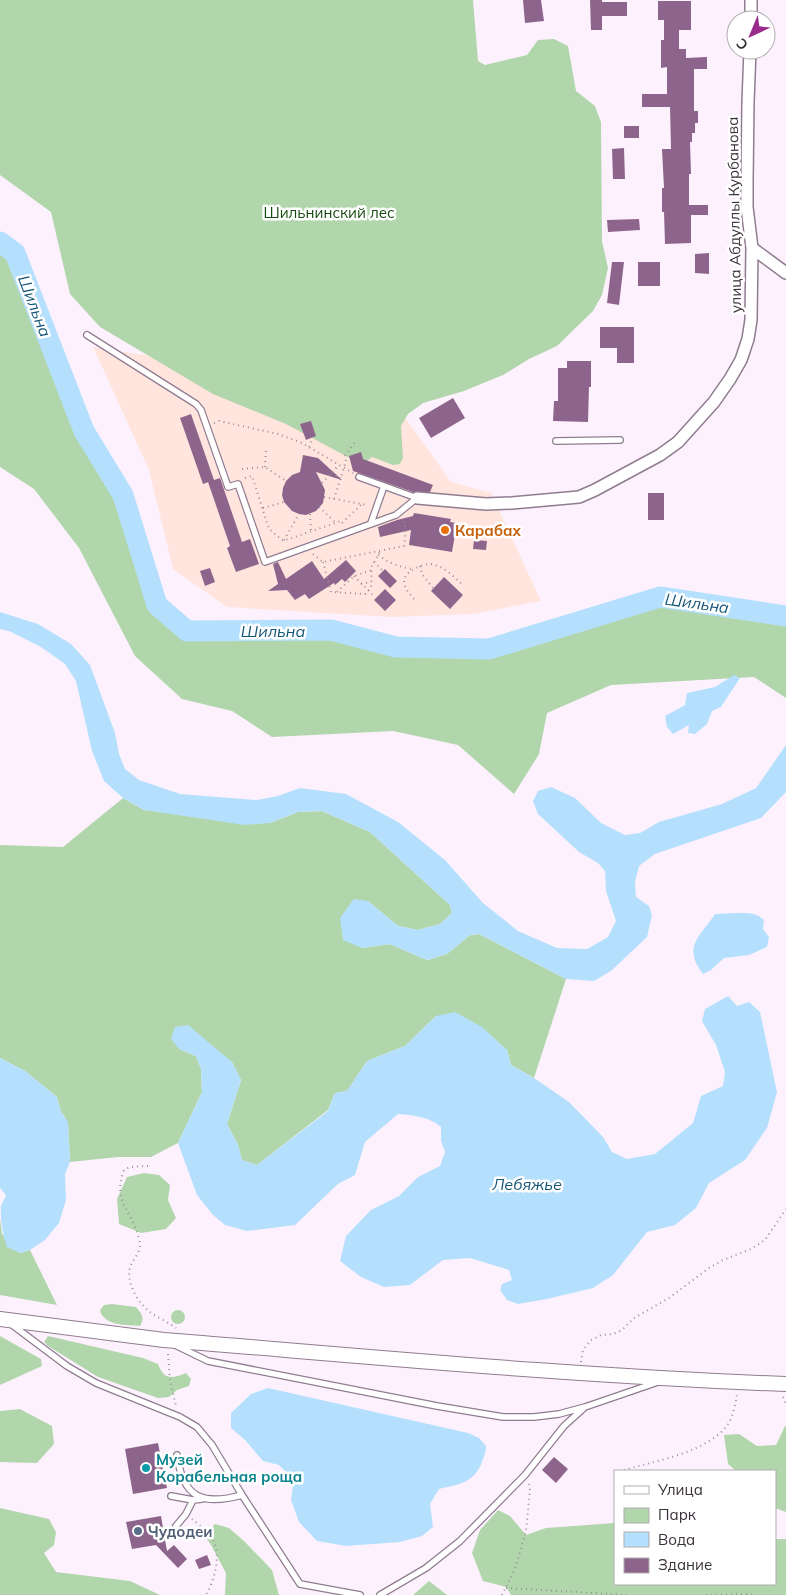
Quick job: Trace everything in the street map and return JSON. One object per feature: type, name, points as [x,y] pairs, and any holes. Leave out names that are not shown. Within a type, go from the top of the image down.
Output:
[{"type":"street","name":"улица Абдуллы Курбанова","points":[[417,498],[486,504],[579,497],[660,455],[678,442],[714,402],[741,360],[748,339],[750,320],[752,248],[747,207],[750,60]]},
{"type":"street","points":[[752,248],[786,273]]},
{"type":"street","points":[[3,1319],[164,1340],[580,1374],[667,1380],[786,1384]]},
{"type":"lane","points":[[87,335],[196,404],[201,410],[228,487],[238,484],[265,562],[396,515],[417,498],[359,477]]},
{"type":"lane","points":[[556,441],[620,440]]},
{"type":"lane","points":[[371,523],[384,486]]},
{"type":"lane","points":[[3,1319],[67,1366],[96,1382],[180,1417],[196,1427],[212,1445],[300,1584],[360,1595]]},
{"type":"lane","points":[[164,1340],[208,1361],[437,1406],[503,1417],[534,1417],[560,1414],[667,1380]]},
{"type":"lane","points":[[380,1595],[426,1568],[460,1541],[525,1475],[564,1426],[585,1407]]},
{"type":"lane","points":[[177,1454],[178,1468],[184,1480],[192,1492],[204,1499]]},
{"type":"lane","points":[[171,1496],[214,1501],[242,1495]]},
{"type":"lane","points":[[176,1526],[186,1514],[193,1500]]},
{"type":"path","points":[[207,426],[219,421],[278,434],[302,443],[359,477]]},
{"type":"path","points":[[309,447],[312,440]]},
{"type":"path","points":[[334,499],[347,461],[344,456],[355,442]]},
{"type":"path","points":[[265,467],[266,448]]},
{"type":"path","points":[[322,483],[339,465]]},
{"type":"path","points":[[242,469],[265,467],[286,482]]},
{"type":"path","points":[[330,474],[341,477]]},
{"type":"path","points":[[238,484],[244,478],[252,476],[269,528],[283,541]]},
{"type":"path","points":[[324,497],[363,503],[377,508]]},
{"type":"path","points":[[263,508],[284,502]]},
{"type":"path","points":[[283,541],[341,521],[342,523],[363,503]]},
{"type":"path","points":[[319,507],[336,523]]},
{"type":"path","points":[[323,562],[404,546],[406,531],[402,511]]},
{"type":"path","points":[[283,541],[299,514]]},
{"type":"path","points":[[310,514],[311,532]]},
{"type":"path","points":[[306,547],[323,562],[331,592],[365,594],[371,588],[374,562],[381,550]]},
{"type":"path","points":[[378,555],[388,563],[413,569]]},
{"type":"path","points":[[374,562],[383,571]]},
{"type":"path","points":[[414,599],[404,585],[404,577],[420,566],[429,564],[436,566],[447,571],[463,585]]},
{"type":"path","points":[[420,566],[422,574],[433,588]]},
{"type":"path","points":[[337,592],[352,577],[372,570]]},
{"type":"path","points":[[352,577],[375,598]]},
{"type":"path","points":[[361,584],[371,582]]},
{"type":"path","points":[[339,583],[342,587]]},
{"type":"path","points":[[148,1166],[130,1167],[124,1170],[120,1182],[121,1199],[135,1224],[140,1242],[137,1256],[130,1267],[130,1279],[132,1288],[139,1300],[149,1311],[179,1329]]},
{"type":"path","points":[[580,1374],[583,1350],[591,1340],[601,1335],[613,1334],[622,1330],[634,1318],[669,1298],[709,1268],[751,1249],[765,1240],[786,1209]]},
{"type":"path","points":[[164,1340],[169,1358],[173,1398],[180,1417]]},
{"type":"path","points":[[624,1470],[688,1451],[712,1440],[726,1426],[734,1409],[739,1382]]},
{"type":"path","points":[[502,1595],[515,1569],[526,1531],[530,1490],[528,1478],[525,1475]]},
{"type":"path","points":[[186,1514],[214,1542],[216,1570],[213,1582],[206,1595]]},
{"type":"path","points":[[506,1588],[627,1595]]},
{"type":"path","points":[[706,1595],[752,1595]]},
{"type":"shaded area","points":[[93,347],[387,392],[451,482],[491,493],[541,601],[473,614],[391,617],[227,607],[173,569],[149,470]]},
{"type":"green space","name":"Шильнинский лес","points":[[0,0],[473,0],[478,61],[485,65],[527,55],[538,40],[554,39],[568,46],[576,91],[595,106],[601,122],[602,241],[608,268],[602,295],[593,311],[557,346],[529,359],[503,375],[464,391],[423,403],[408,414],[401,426],[403,458],[400,464],[393,465],[372,457],[366,462],[359,463],[286,424],[213,394],[100,327],[70,294],[51,212],[0,175]]},
{"type":"green space","points":[[0,242],[15,253],[84,431],[123,495],[157,605],[187,631],[331,630],[396,647],[489,649],[660,597],[786,616],[786,698],[754,677],[611,685],[547,713],[539,754],[514,794],[458,745],[393,731],[272,737],[232,711],[182,699],[135,656],[79,548],[34,489],[0,467]]},
{"type":"green space","points":[[123,798],[144,810],[270,823],[298,812],[322,811],[370,832],[450,905],[452,913],[440,924],[418,930],[398,926],[368,901],[362,948],[390,944],[427,960],[447,954],[470,935],[479,934],[566,979],[534,1078],[511,1065],[507,1050],[436,1016],[405,1046],[367,1061],[347,1091],[335,1093],[328,1110],[257,1165],[242,1160],[238,1145],[227,1124],[241,1080],[232,1062],[179,1049],[196,1056],[201,1069],[202,1092],[178,1143],[151,1157],[118,1157],[70,1162],[68,1123],[60,1109],[57,1097],[25,1071],[0,1058],[0,845],[63,847]]},
{"type":"green space","points":[[144,1173],[159,1175],[170,1185],[168,1200],[176,1218],[166,1229],[141,1233],[119,1224],[117,1199],[127,1177]]},
{"type":"green space","points":[[0,1219],[2,1234],[20,1253],[30,1250],[57,1305],[0,1295]]},
{"type":"green space","points":[[104,1305],[136,1307],[142,1316],[140,1326],[116,1324],[106,1319],[100,1310]]},
{"type":"green space","points":[[175,1310],[181,1310],[185,1317],[181,1324],[175,1324],[171,1320],[171,1314]]},
{"type":"green space","points":[[0,1336],[41,1359],[42,1366],[0,1385]]},
{"type":"green space","points":[[48,1336],[143,1358],[158,1364],[163,1373],[169,1377],[186,1373],[191,1379],[189,1386],[177,1390],[169,1397],[158,1398],[98,1377],[48,1346],[44,1342]]},
{"type":"green space","points":[[20,1409],[52,1426],[54,1444],[37,1463],[0,1462],[0,1411]]},
{"type":"green space","points":[[786,1426],[786,1512],[776,1508],[776,1470],[735,1470],[728,1464],[724,1435],[739,1434],[757,1446],[776,1445]]},
{"type":"green space","points":[[0,1508],[49,1519],[56,1532],[54,1545],[44,1553],[56,1572],[130,1581],[160,1595],[0,1595]]},
{"type":"green space","points":[[498,1510],[510,1516],[526,1535],[546,1528],[614,1523],[614,1585],[776,1585],[776,1539],[786,1539],[786,1595],[511,1595],[506,1587],[483,1581],[472,1553],[480,1530]]},
{"type":"green space","points":[[215,1524],[229,1528],[272,1570],[279,1595],[225,1595],[226,1573],[206,1538],[208,1532]]},
{"type":"green space","points":[[429,1581],[447,1595],[413,1595]]},
{"type":"water","points":[[0,612],[38,624],[71,644],[90,665],[115,733],[119,754],[125,769],[139,780],[180,794],[257,800],[278,796],[300,788],[346,794],[398,822],[445,860],[483,903],[518,931],[557,948],[587,949],[608,937],[616,921],[606,891],[605,871],[598,863],[579,852],[538,814],[533,801],[538,791],[551,787],[575,798],[601,823],[625,835],[640,833],[659,822],[722,804],[756,788],[786,745],[786,792],[761,818],[655,854],[639,866],[635,882],[636,897],[649,906],[652,915],[647,937],[611,971],[594,981],[566,979],[479,934],[470,935],[447,954],[427,960],[390,944],[362,948],[343,940],[340,918],[354,899],[368,901],[398,926],[418,930],[440,924],[452,913],[450,905],[370,832],[322,811],[298,812],[270,823],[245,825],[144,810],[123,798],[104,781],[92,751],[76,681],[65,664],[41,647],[9,631],[0,629]]},
{"type":"water","points":[[734,675],[740,678],[721,707],[712,711],[707,724],[695,734],[688,733],[689,725],[673,734],[667,727],[665,716],[685,705],[687,693],[715,687]]},
{"type":"water","points":[[715,914],[754,914],[764,920],[763,929],[769,937],[767,947],[749,955],[724,958],[711,970],[703,974],[694,956],[694,949],[699,936]]},
{"type":"water","name":"Лебяжье","points":[[728,996],[737,1006],[749,1002],[760,1012],[777,1092],[767,1128],[745,1160],[709,1183],[696,1208],[675,1225],[647,1232],[613,1275],[593,1288],[518,1304],[507,1300],[500,1290],[502,1284],[512,1280],[509,1270],[470,1258],[443,1260],[410,1285],[384,1287],[361,1277],[340,1261],[346,1236],[371,1210],[399,1196],[418,1177],[440,1166],[445,1152],[441,1141],[441,1127],[427,1119],[398,1114],[365,1142],[355,1175],[338,1184],[295,1225],[247,1231],[225,1225],[213,1215],[197,1195],[178,1143],[202,1092],[201,1069],[196,1056],[179,1049],[171,1039],[175,1027],[188,1025],[232,1062],[241,1080],[227,1124],[238,1145],[242,1160],[257,1165],[328,1111],[335,1093],[347,1091],[367,1061],[405,1046],[436,1016],[455,1012],[482,1027],[507,1050],[511,1065],[569,1102],[603,1137],[612,1152],[627,1159],[655,1154],[693,1123],[701,1096],[723,1086],[725,1072],[716,1045],[702,1021],[705,1009]]},
{"type":"water","points":[[0,1058],[25,1071],[57,1097],[60,1109],[68,1123],[70,1162],[65,1174],[66,1200],[59,1223],[45,1240],[30,1250],[20,1253],[7,1247],[1,1222],[1,1206],[6,1195],[0,1188]]},
{"type":"water","points":[[268,1388],[468,1433],[479,1438],[486,1446],[485,1453],[479,1469],[465,1482],[439,1489],[430,1504],[433,1527],[422,1536],[400,1542],[346,1546],[317,1541],[299,1522],[291,1500],[292,1478],[279,1465],[263,1461],[245,1440],[231,1428],[231,1413],[251,1394]]},
{"type":"building","points":[[523,0],[541,0],[544,21],[525,23]]},
{"type":"building","points":[[590,0],[627,2],[627,16],[602,16],[602,30],[591,30]]},
{"type":"building","points":[[658,1],[691,1],[691,30],[679,30],[679,49],[686,49],[686,58],[707,57],[707,69],[694,69],[694,111],[698,111],[698,123],[695,123],[695,133],[692,133],[692,142],[690,142],[691,174],[689,174],[689,205],[708,205],[708,215],[691,215],[691,243],[665,244],[664,212],[662,212],[662,188],[664,188],[662,149],[671,149],[670,107],[642,107],[642,94],[667,94],[667,67],[661,68],[661,40],[664,40],[664,20],[658,20]]},
{"type":"building","points":[[624,126],[639,126],[639,138],[624,138]]},
{"type":"building","points":[[624,148],[625,179],[613,179],[612,149]]},
{"type":"building","points":[[639,219],[640,230],[608,232],[607,220]]},
{"type":"building","points":[[709,253],[709,274],[695,273],[695,254]]},
{"type":"building","points":[[612,262],[624,262],[619,305],[607,303]]},
{"type":"building","points":[[638,262],[660,262],[660,286],[638,286]]},
{"type":"building","points":[[600,327],[634,327],[634,363],[617,363],[617,348],[600,348]]},
{"type":"building","points":[[567,361],[591,361],[588,422],[553,421],[554,401],[558,401],[558,368],[567,368]]},
{"type":"building","points":[[453,398],[465,418],[431,438],[419,418]]},
{"type":"building","points":[[191,414],[214,480],[203,484],[180,418]]},
{"type":"building","points":[[311,421],[316,436],[306,440],[300,424]]},
{"type":"building","points":[[361,452],[363,459],[433,485],[430,492],[413,492],[353,471],[349,456]]},
{"type":"building","points":[[303,455],[318,458],[342,480],[316,472],[325,490],[323,503],[316,511],[306,515],[292,511],[284,502],[282,495],[286,481],[292,475],[300,472]]},
{"type":"building","points":[[220,478],[242,542],[250,539],[259,564],[236,572],[227,548],[230,546],[208,482]]},
{"type":"building","points":[[648,493],[664,493],[664,520],[648,520]]},
{"type":"building","points":[[414,513],[451,519],[450,522],[457,523],[452,552],[409,545],[411,530],[380,537],[378,527],[413,516]]},
{"type":"building","points":[[474,540],[487,541],[486,550],[473,549]]},
{"type":"building","points":[[346,560],[356,571],[345,582],[342,579],[335,585],[334,583],[309,599],[305,594],[295,600],[287,590],[268,591],[278,584],[273,564],[278,562],[286,579],[312,561],[324,579]]},
{"type":"building","points":[[210,568],[215,582],[205,586],[200,571]]},
{"type":"building","points":[[385,569],[397,581],[390,588],[378,576]]},
{"type":"building","points":[[444,577],[463,595],[450,609],[431,591]]},
{"type":"building","points":[[385,589],[396,600],[385,611],[374,600]]},
{"type":"building","name":"Музей Корабельная роща","points":[[158,1443],[167,1488],[133,1494],[125,1449]]},
{"type":"building","points":[[554,1457],[568,1469],[556,1483],[542,1470]]},
{"type":"building","points":[[161,1516],[167,1551],[174,1545],[187,1559],[178,1568],[156,1545],[132,1549],[126,1522]]},
{"type":"building","points":[[207,1555],[211,1565],[199,1569],[195,1560]]},
{"type":"waterway","name":"Шильна","points":[[0,242],[15,253],[84,431],[123,495],[157,605],[187,631],[331,630],[396,647],[489,649],[660,597],[786,616]]},
{"type":"place","name":"Карабах","points":[[445,530]]},
{"type":"place","name":"Музей Корабельная роща","points":[[146,1468]]},
{"type":"place","name":"Чудодеи","points":[[138,1531]]}]
